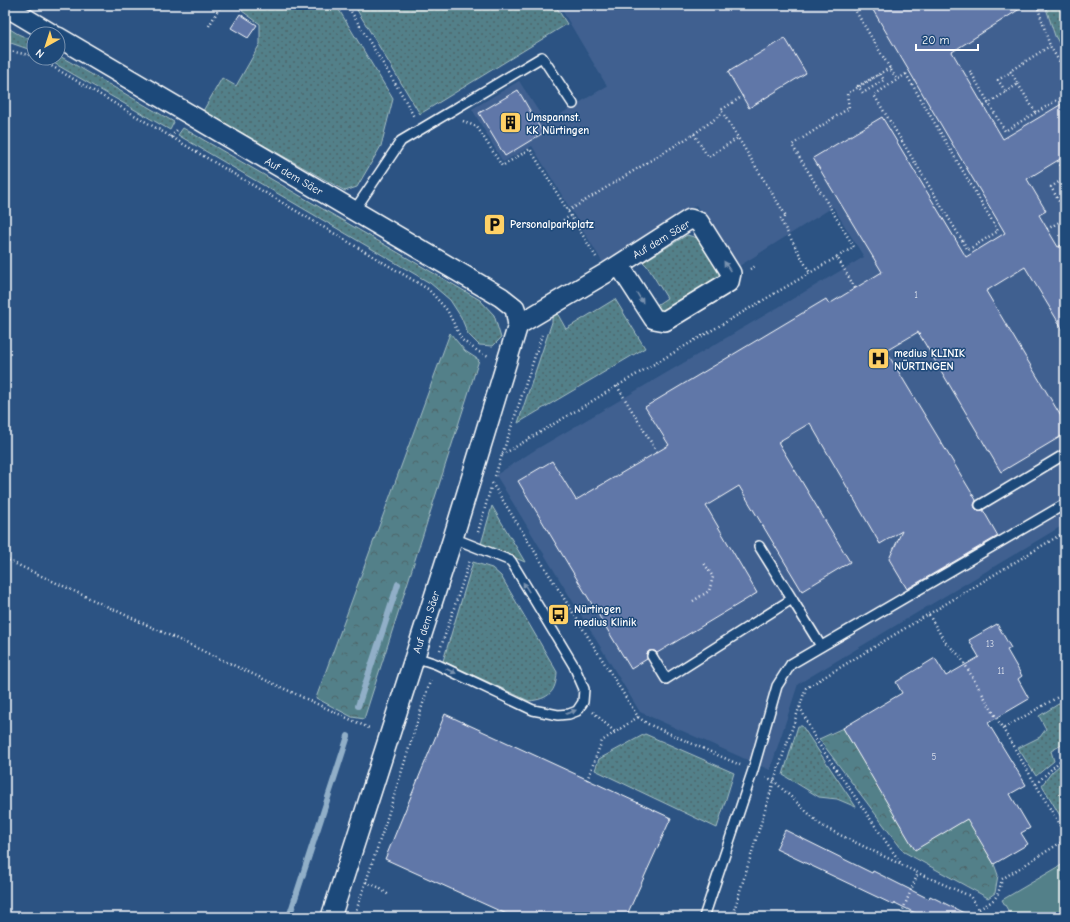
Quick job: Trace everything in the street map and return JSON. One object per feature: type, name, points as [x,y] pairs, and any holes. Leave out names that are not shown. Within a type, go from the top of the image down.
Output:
[{"type":"street","points":[[5,6],[39,26]]},
{"type":"street","name":"Auf dem Säer","points":[[66,42],[502,297],[515,308],[518,325],[507,362],[453,538],[331,917]]},
{"type":"street","name":"Auf dem Säer","points":[[518,325],[612,269],[690,219],[699,222],[731,272],[729,282],[665,321],[654,320],[612,269]]},
{"type":"lane","points":[[354,211],[401,142],[542,57],[573,104]]},
{"type":"lane","points":[[980,505],[1065,454]]},
{"type":"lane","points":[[704,917],[753,770],[777,686],[791,664],[917,588],[1065,504]]},
{"type":"lane","points":[[415,657],[436,664],[532,710],[558,715],[569,714],[577,711],[583,702],[584,689],[574,666],[511,561],[453,538]]},
{"type":"lane","points":[[760,546],[821,646]]},
{"type":"lane","points":[[652,656],[666,679],[792,599]]},
{"type":"path","points":[[209,26],[221,5]]},
{"type":"path","points":[[347,5],[404,98],[421,130]]},
{"type":"path","points":[[852,5],[897,80]]},
{"type":"path","points":[[1037,5],[1050,46],[1065,71]]},
{"type":"path","points":[[1006,92],[998,80],[1050,46]]},
{"type":"path","points":[[5,50],[26,54]]},
{"type":"path","points":[[52,66],[428,289],[447,310],[462,340],[479,352],[507,362]]},
{"type":"path","points":[[501,456],[854,247],[792,145],[849,108],[847,94],[854,90],[860,86],[880,74],[884,80],[863,93],[861,90],[858,86],[890,68]]},
{"type":"path","points":[[970,71],[1005,131],[1059,98]]},
{"type":"path","points":[[1011,72],[1036,113]]},
{"type":"path","points":[[906,74],[998,231],[968,250],[874,95],[897,80],[906,74]]},
{"type":"path","points":[[984,106],[1018,84]]},
{"type":"path","points":[[742,96],[721,110],[786,216],[780,219],[810,273]]},
{"type":"path","points":[[448,113],[477,128],[502,166],[530,149],[571,216],[612,269]]},
{"type":"path","points":[[568,211],[694,134],[723,113]]},
{"type":"path","points":[[694,134],[708,157],[738,138]]},
{"type":"path","points":[[1058,160],[1065,172]]},
{"type":"path","points":[[1065,178],[1051,187],[1065,212]]},
{"type":"path","points":[[563,220],[571,216]]},
{"type":"path","points":[[1047,229],[1065,219]]},
{"type":"path","points":[[837,257],[856,288]]},
{"type":"path","points":[[354,917],[474,546],[501,456],[544,329],[538,313]]},
{"type":"path","points":[[617,386],[657,452]]},
{"type":"path","points":[[492,484],[638,717],[648,724],[753,770],[774,781],[822,826],[918,873],[970,896],[983,917]]},
{"type":"path","points":[[732,917],[774,781],[806,688],[1065,532]]},
{"type":"path","points":[[5,559],[388,738]]},
{"type":"path","points":[[693,601],[709,591],[713,578],[704,563]]},
{"type":"path","points":[[929,615],[945,642],[960,656],[1004,728],[1065,834]]},
{"type":"path","points":[[1004,728],[1065,693]]},
{"type":"path","points":[[583,702],[616,733]]},
{"type":"path","points":[[800,707],[816,740],[903,865]]},
{"type":"path","points":[[587,780],[602,741],[638,717]]},
{"type":"path","points":[[1036,784],[1065,757]]},
{"type":"path","points":[[979,909],[998,896],[1002,879],[1065,840]]},
{"type":"path","points":[[346,872],[378,887],[390,896]]},
{"type":"path","points":[[900,917],[918,873]]},
{"type":"shaded area","name":"medius KLINIK NÜRTINGEN","points":[[559,5],[1048,5],[1065,36],[1065,524],[798,684],[770,770],[640,712],[496,475],[535,450],[864,257],[833,207],[736,268],[696,205],[603,263],[532,146],[503,162],[472,109],[519,81],[546,123],[607,86]]},
{"type":"green space","points":[[246,5],[336,5],[393,99],[381,146],[357,187],[345,191],[203,111],[222,78],[236,86],[260,44],[260,24],[242,11]]},
{"type":"green space","points":[[358,5],[555,5],[567,24],[420,114],[357,10]]},
{"type":"green space","points":[[1045,5],[1065,5],[1065,53],[1055,36]]},
{"type":"green space","points":[[5,26],[26,38],[26,48],[5,41]]},
{"type":"green space","points":[[66,60],[174,122],[170,130],[59,66],[66,66]]},
{"type":"green space","points":[[183,128],[480,300],[494,315],[501,338],[493,346],[479,345],[468,334],[461,317],[450,300],[430,283],[178,135]]},
{"type":"green space","points":[[687,235],[701,239],[720,271],[716,284],[666,314],[652,308],[667,298],[643,262]]},
{"type":"green space","points":[[615,299],[645,348],[518,423],[552,322],[552,317],[557,313],[566,329]]},
{"type":"green space","points":[[450,333],[465,351],[479,360],[364,719],[352,717],[316,698]]},
{"type":"green space","points":[[492,506],[525,562],[481,544]]},
{"type":"green space","points":[[473,562],[492,568],[501,576],[557,672],[555,685],[546,696],[529,701],[443,661]]},
{"type":"green space","points":[[1065,700],[1065,743],[1051,751],[1054,761],[1036,776],[1018,748],[1040,737],[1046,729],[1039,716]]},
{"type":"green space","points":[[798,726],[802,726],[856,807],[837,799],[819,797],[783,775]]},
{"type":"green space","points":[[843,728],[915,849],[998,801],[974,829],[994,864],[998,875],[995,893],[988,898],[904,852],[819,739]]},
{"type":"green space","points":[[645,734],[734,773],[717,828],[595,770],[599,759]]},
{"type":"green space","points":[[1060,765],[1065,769],[1065,824],[1042,785],[1052,772]]},
{"type":"green space","points":[[1065,863],[1065,917],[1012,917],[1002,900]]},
{"type":"building","points":[[870,5],[1026,5],[952,52],[1003,139],[1065,102],[1065,156],[1027,179],[1046,211],[1039,215],[1058,247],[1065,243],[1065,333],[1025,267],[986,291],[1065,423],[1065,434],[1001,472],[918,332],[886,351],[976,500],[974,505],[975,508],[977,510],[983,510],[998,536],[907,589],[889,559],[902,531],[880,544],[810,423],[778,442],[850,562],[802,591],[739,486],[706,506],[757,593],[657,653],[655,651],[649,651],[647,653],[647,659],[631,669],[518,481],[552,461],[576,500],[669,445],[645,407],[826,299],[829,304],[882,272],[813,158],[882,117],[966,257],[1005,233]]},
{"type":"building","points":[[240,14],[257,25],[248,38],[231,28]]},
{"type":"building","points":[[785,38],[806,73],[749,108],[728,72]]},
{"type":"building","name":"Umspannst. KK Nürtingen","points":[[518,90],[543,133],[505,156],[479,113]]},
{"type":"building","points":[[997,624],[1011,648],[1007,650],[1022,676],[1018,679],[1029,699],[988,723],[1026,785],[1010,794],[1030,828],[1021,833],[1028,844],[994,864],[967,819],[915,850],[843,728],[902,693],[896,682],[935,658],[946,676],[979,657],[969,640]]},
{"type":"building","points":[[445,714],[671,818],[626,917],[513,917],[385,859]]},
{"type":"building","points":[[785,830],[872,873],[873,871],[929,899],[930,896],[972,917],[923,917],[895,903],[894,905],[776,849]]},
{"type":"waterway","points":[[358,706],[398,584]]},
{"type":"waterway","points":[[289,917],[348,736]]},
{"type":"place","name":"Umspannst. KK Nürtingen","points":[[511,123]]},
{"type":"place","name":"Personalparkplatz","points":[[494,224]]},
{"type":"place","name":"medius KLINIK NÜRTINGEN","points":[[878,359]]},
{"type":"place","name":"Nürtingen medius Klinik","points":[[559,615]]}]
